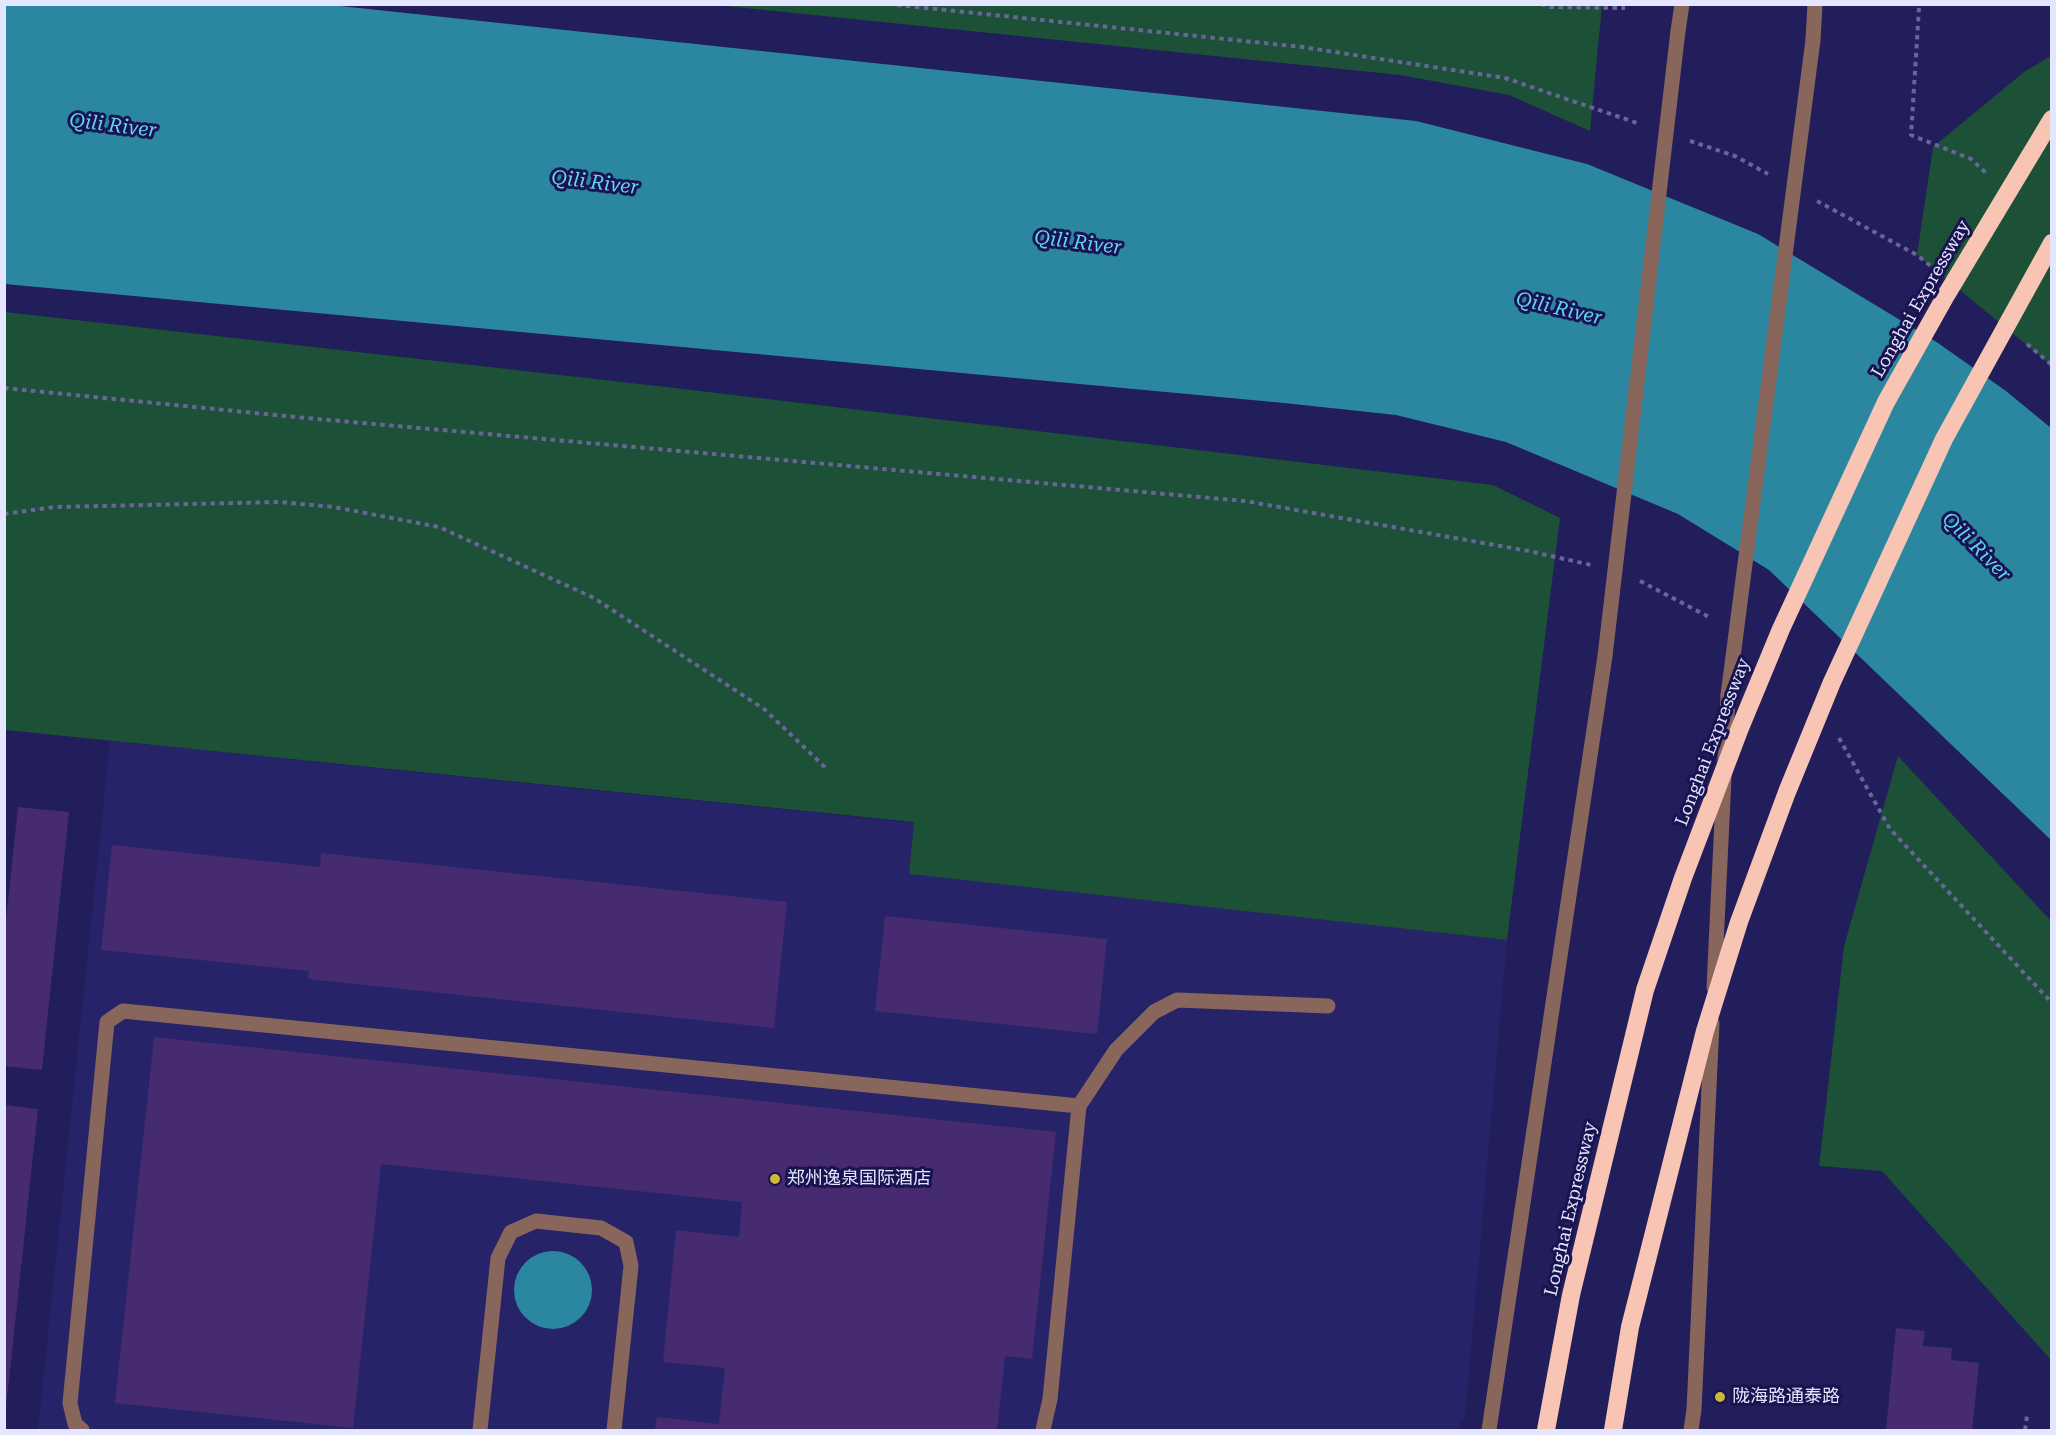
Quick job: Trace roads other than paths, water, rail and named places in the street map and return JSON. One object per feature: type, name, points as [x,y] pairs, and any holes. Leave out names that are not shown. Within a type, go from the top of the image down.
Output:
[{"type":"highway","name":"Longhai Expressway","points":[[1546,1431],[1571,1295],[1645,990],[1683,878],[1740,728],[1781,629],[1886,402],[1945,297],[2052,119]]},
{"type":"highway","points":[[1614,1431],[1633,1316],[1705,1031],[1739,922],[1787,792],[1832,682],[1944,439],[2052,243]]},
{"type":"street","points":[[1489,1431],[1605,656],[1682,4]]},
{"type":"street","points":[[1691,1431],[1696,1374],[1728,695],[1813,40],[1815,4]]},
{"type":"street","points":[[1043,1431],[1050,1400],[1079,1106],[1116,1050],[1154,1012],[1178,1000],[1328,1006]]},
{"type":"street","points":[[82,1431],[75,1424],[70,1403],[72,1379],[107,1022],[123,1011],[1079,1106]]},
{"type":"street","points":[[480,1431],[498,1258],[511,1232],[536,1221],[601,1228],[626,1242],[632,1266],[614,1431]]},
{"type":"water","name":"Qili River","points":[[4,5],[331,5],[1416,121],[1587,164],[1758,234],[1938,343],[2006,391],[2051,428],[2051,840],[1769,570],[1678,514],[1506,442],[1396,415],[1284,403],[5,284]]},
{"type":"water","points":[[553,1251],[568,1254],[585,1268],[592,1290],[589,1305],[575,1322],[553,1329],[538,1326],[521,1312],[514,1290],[517,1275],[531,1258]]},
{"type":"place","name":"郑州逸泉国际酒店","points":[[775,1179]]},
{"type":"place","name":"陇海路通泰路","points":[[1720,1397]]}]
